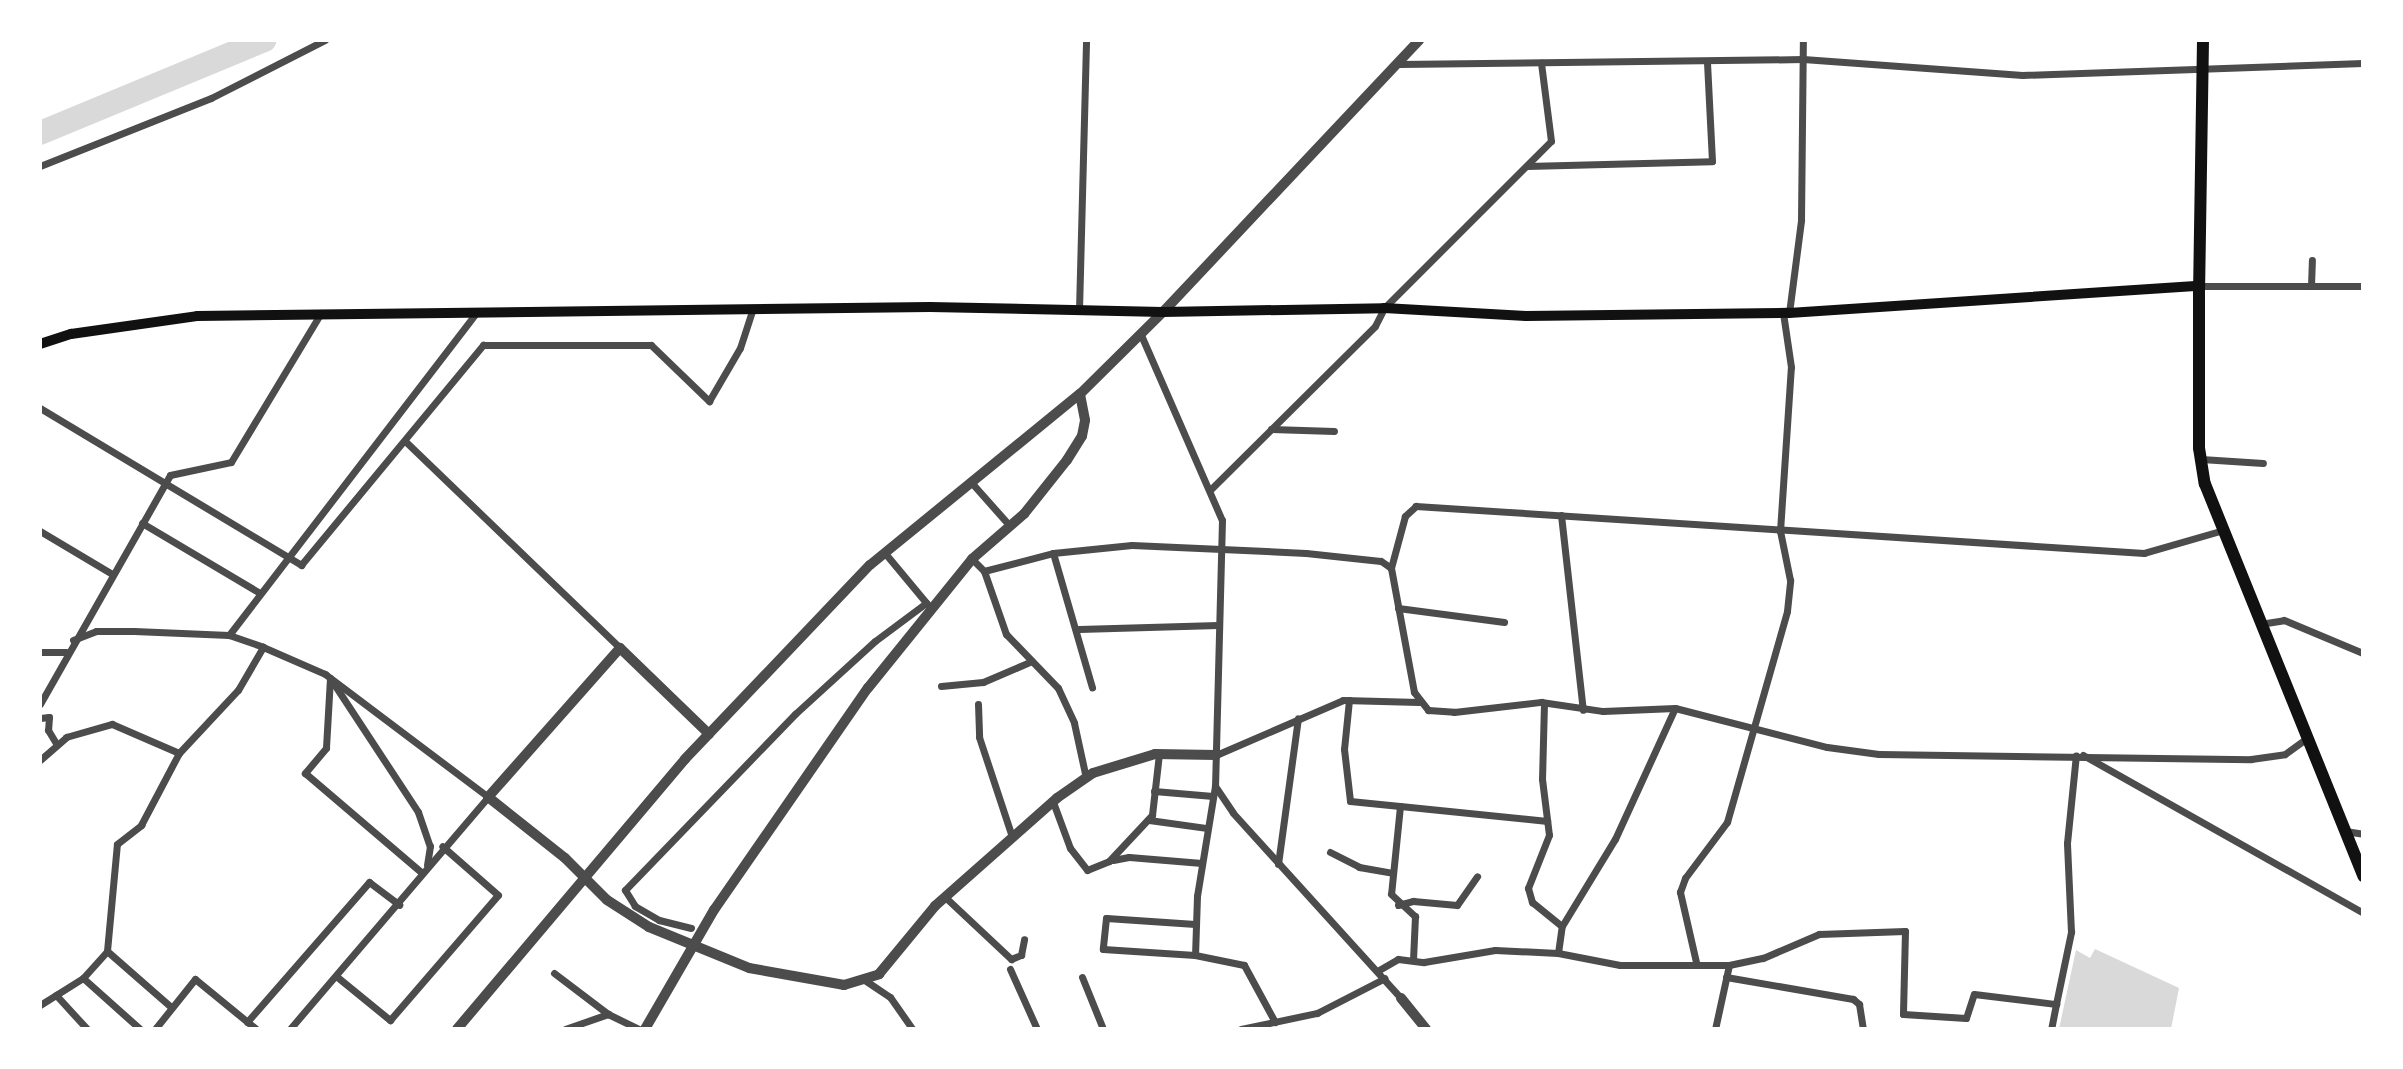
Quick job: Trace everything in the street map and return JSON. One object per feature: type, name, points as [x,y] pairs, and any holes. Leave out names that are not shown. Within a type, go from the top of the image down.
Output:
[{"type":"main road","points":[[2203,40],[2199,286],[2201,459],[2220,531],[2363,876]]},
{"type":"main road","points":[[40,344],[109,327],[197,316],[752,311],[1163,312],[1384,308],[1526,316],[1786,313],[2199,286]]},
{"type":"street","points":[[40,166],[211,98],[325,40]]},
{"type":"street","points":[[1079,310],[1086,40]]},
{"type":"street","points":[[457,1029],[594,862],[709,734],[884,552],[1080,394],[1163,312],[1419,40]]},
{"type":"street","points":[[1696,962],[1680,892],[1685,878],[1727,821],[1756,729],[1787,611],[1790,580],[1780,531],[1790,367],[1786,313],[1801,220],[1803,40]]},
{"type":"street","points":[[1399,64],[1803,59],[2022,75],[2363,63]]},
{"type":"street","points":[[1211,489],[1375,326],[1384,308],[1552,141],[1541,62]]},
{"type":"street","points":[[1526,166],[1712,162],[1707,62]]},
{"type":"street","points":[[2311,286],[2312,260]]},
{"type":"street","points":[[2199,286],[2363,286]]},
{"type":"street","points":[[40,408],[301,565],[483,345],[651,345],[709,401],[740,348],[752,311]]},
{"type":"street","points":[[40,704],[54,684],[66,652],[170,475],[231,462],[321,313]]},
{"type":"street","points":[[229,635],[287,555],[476,313]]},
{"type":"street","points":[[1140,335],[1211,489],[1222,520],[1224,547],[1218,625],[1215,786],[1202,863],[1195,924],[1195,955]]},
{"type":"street","points":[[645,1029],[693,946],[867,688],[928,606],[972,559],[1010,526],[1049,486],[1082,436],[1085,419],[1080,394]]},
{"type":"street","points":[[1271,429],[1335,431]]},
{"type":"street","points":[[405,441],[709,734]]},
{"type":"street","points":[[2201,459],[2263,463]]},
{"type":"street","points":[[970,481],[1010,526]]},
{"type":"street","points":[[2220,531],[2144,553],[1416,506],[1405,516],[1391,568],[1419,702],[1428,710],[1454,712],[1485,705],[1544,703],[1583,710],[1675,708],[1756,729],[1879,754],[2267,758],[2284,754],[2307,738]]},
{"type":"street","points":[[1561,515],[1583,710]]},
{"type":"street","points":[[142,523],[260,593]]},
{"type":"street","points":[[40,531],[112,574]]},
{"type":"street","points":[[984,571],[1054,553],[1132,545],[1224,547],[1381,561],[1391,568]]},
{"type":"street","points":[[884,552],[928,606]]},
{"type":"street","points":[[1054,553],[1079,629],[1092,687]]},
{"type":"street","points":[[972,559],[984,571],[1006,634],[1058,688],[1068,707],[1086,778]]},
{"type":"street","points":[[691,928],[659,920],[635,906],[625,890],[795,714],[875,641],[928,606]]},
{"type":"street","points":[[1398,608],[1504,622]]},
{"type":"street","points":[[2260,624],[2284,620],[2363,653]]},
{"type":"street","points":[[1079,629],[1218,625]]},
{"type":"street","points":[[73,640],[107,631],[229,635],[263,647],[330,678],[565,858],[607,900],[649,928],[739,965],[825,983],[866,981],[879,974],[911,930],[1012,837],[1086,778],[1123,761],[1159,754],[1216,755],[1298,718],[1349,700],[1419,702]]},
{"type":"street","points":[[40,1005],[83,978],[107,951],[117,844],[142,825],[179,753],[238,690],[263,647]]},
{"type":"street","points":[[290,1029],[399,905],[442,846],[620,648]]},
{"type":"street","points":[[40,652],[66,652]]},
{"type":"street","points":[[941,686],[983,682],[1032,662]]},
{"type":"street","points":[[330,678],[326,748],[305,774],[425,870]]},
{"type":"street","points":[[330,678],[418,812],[430,846],[425,870]]},
{"type":"street","points":[[1349,700],[1344,749],[1350,801],[1547,821]]},
{"type":"street","points":[[1544,703],[1542,779],[1547,821],[1546,845],[1528,888],[1532,902],[1562,926]]},
{"type":"street","points":[[978,704],[979,737],[1012,837]]},
{"type":"street","points":[[1558,953],[1562,926],[1615,839],[1675,708]]},
{"type":"street","points":[[40,718],[49,717],[48,730],[57,745]]},
{"type":"street","points":[[1278,864],[1298,718]]},
{"type":"street","points":[[40,760],[76,733],[112,724],[179,753]]},
{"type":"street","points":[[1109,861],[1149,820],[1159,754]]},
{"type":"street","points":[[2079,755],[2363,913]]},
{"type":"street","points":[[2052,1029],[2071,932],[2067,843],[2079,755]]},
{"type":"street","points":[[1215,786],[1278,864],[1379,970],[1426,1029]]},
{"type":"street","points":[[1154,791],[1213,796]]},
{"type":"street","points":[[1053,802],[1070,848],[1087,870],[1129,857],[1202,863]]},
{"type":"street","points":[[1400,806],[1391,894],[1398,905],[1415,916],[1413,960]]},
{"type":"street","points":[[1149,820],[1207,828]]},
{"type":"street","points":[[2344,831],[2363,834]]},
{"type":"street","points":[[336,976],[390,1020],[498,895],[442,846]]},
{"type":"street","points":[[1330,852],[1359,867],[1392,873]]},
{"type":"street","points":[[1398,905],[1413,901],[1457,905],[1478,876]]},
{"type":"street","points":[[247,1022],[369,882],[399,905]]},
{"type":"street","points":[[946,897],[1011,959],[1021,955],[1024,939]]},
{"type":"street","points":[[1195,924],[1106,918],[1103,949],[1195,955],[1244,965],[1275,1022]]},
{"type":"street","points":[[1379,970],[1398,959],[1413,960],[1494,950],[1558,953],[1620,965],[1696,962],[1729,965],[1763,958],[1819,934],[1905,932],[1903,1014],[1966,1018],[1975,994],[2056,1004]]},
{"type":"street","points":[[107,951],[172,1008]]},
{"type":"street","points":[[1715,1029],[1729,965]]},
{"type":"street","points":[[1010,969],[1037,1029]]},
{"type":"street","points":[[554,973],[608,1014],[639,1029]]},
{"type":"street","points":[[1082,977],[1103,1029]]},
{"type":"street","points":[[1726,977],[1853,999],[1860,1003],[1863,1029]]},
{"type":"street","points":[[83,978],[140,1029]]},
{"type":"street","points":[[1241,1029],[1317,1013],[1385,978]]},
{"type":"street","points":[[155,1029],[195,979],[256,1029]]},
{"type":"street","points":[[866,981],[890,997],[912,1029]]},
{"type":"street","points":[[56,995],[89,1029]]},
{"type":"street","points":[[565,1029],[608,1014]]},
{"type":"shaded area","points":[[2095,949],[2179,988],[2171,1029],[2059,1029],[2076,950],[2090,958]]},
{"type":"waterway","points":[[40,133],[264,40]]}]
